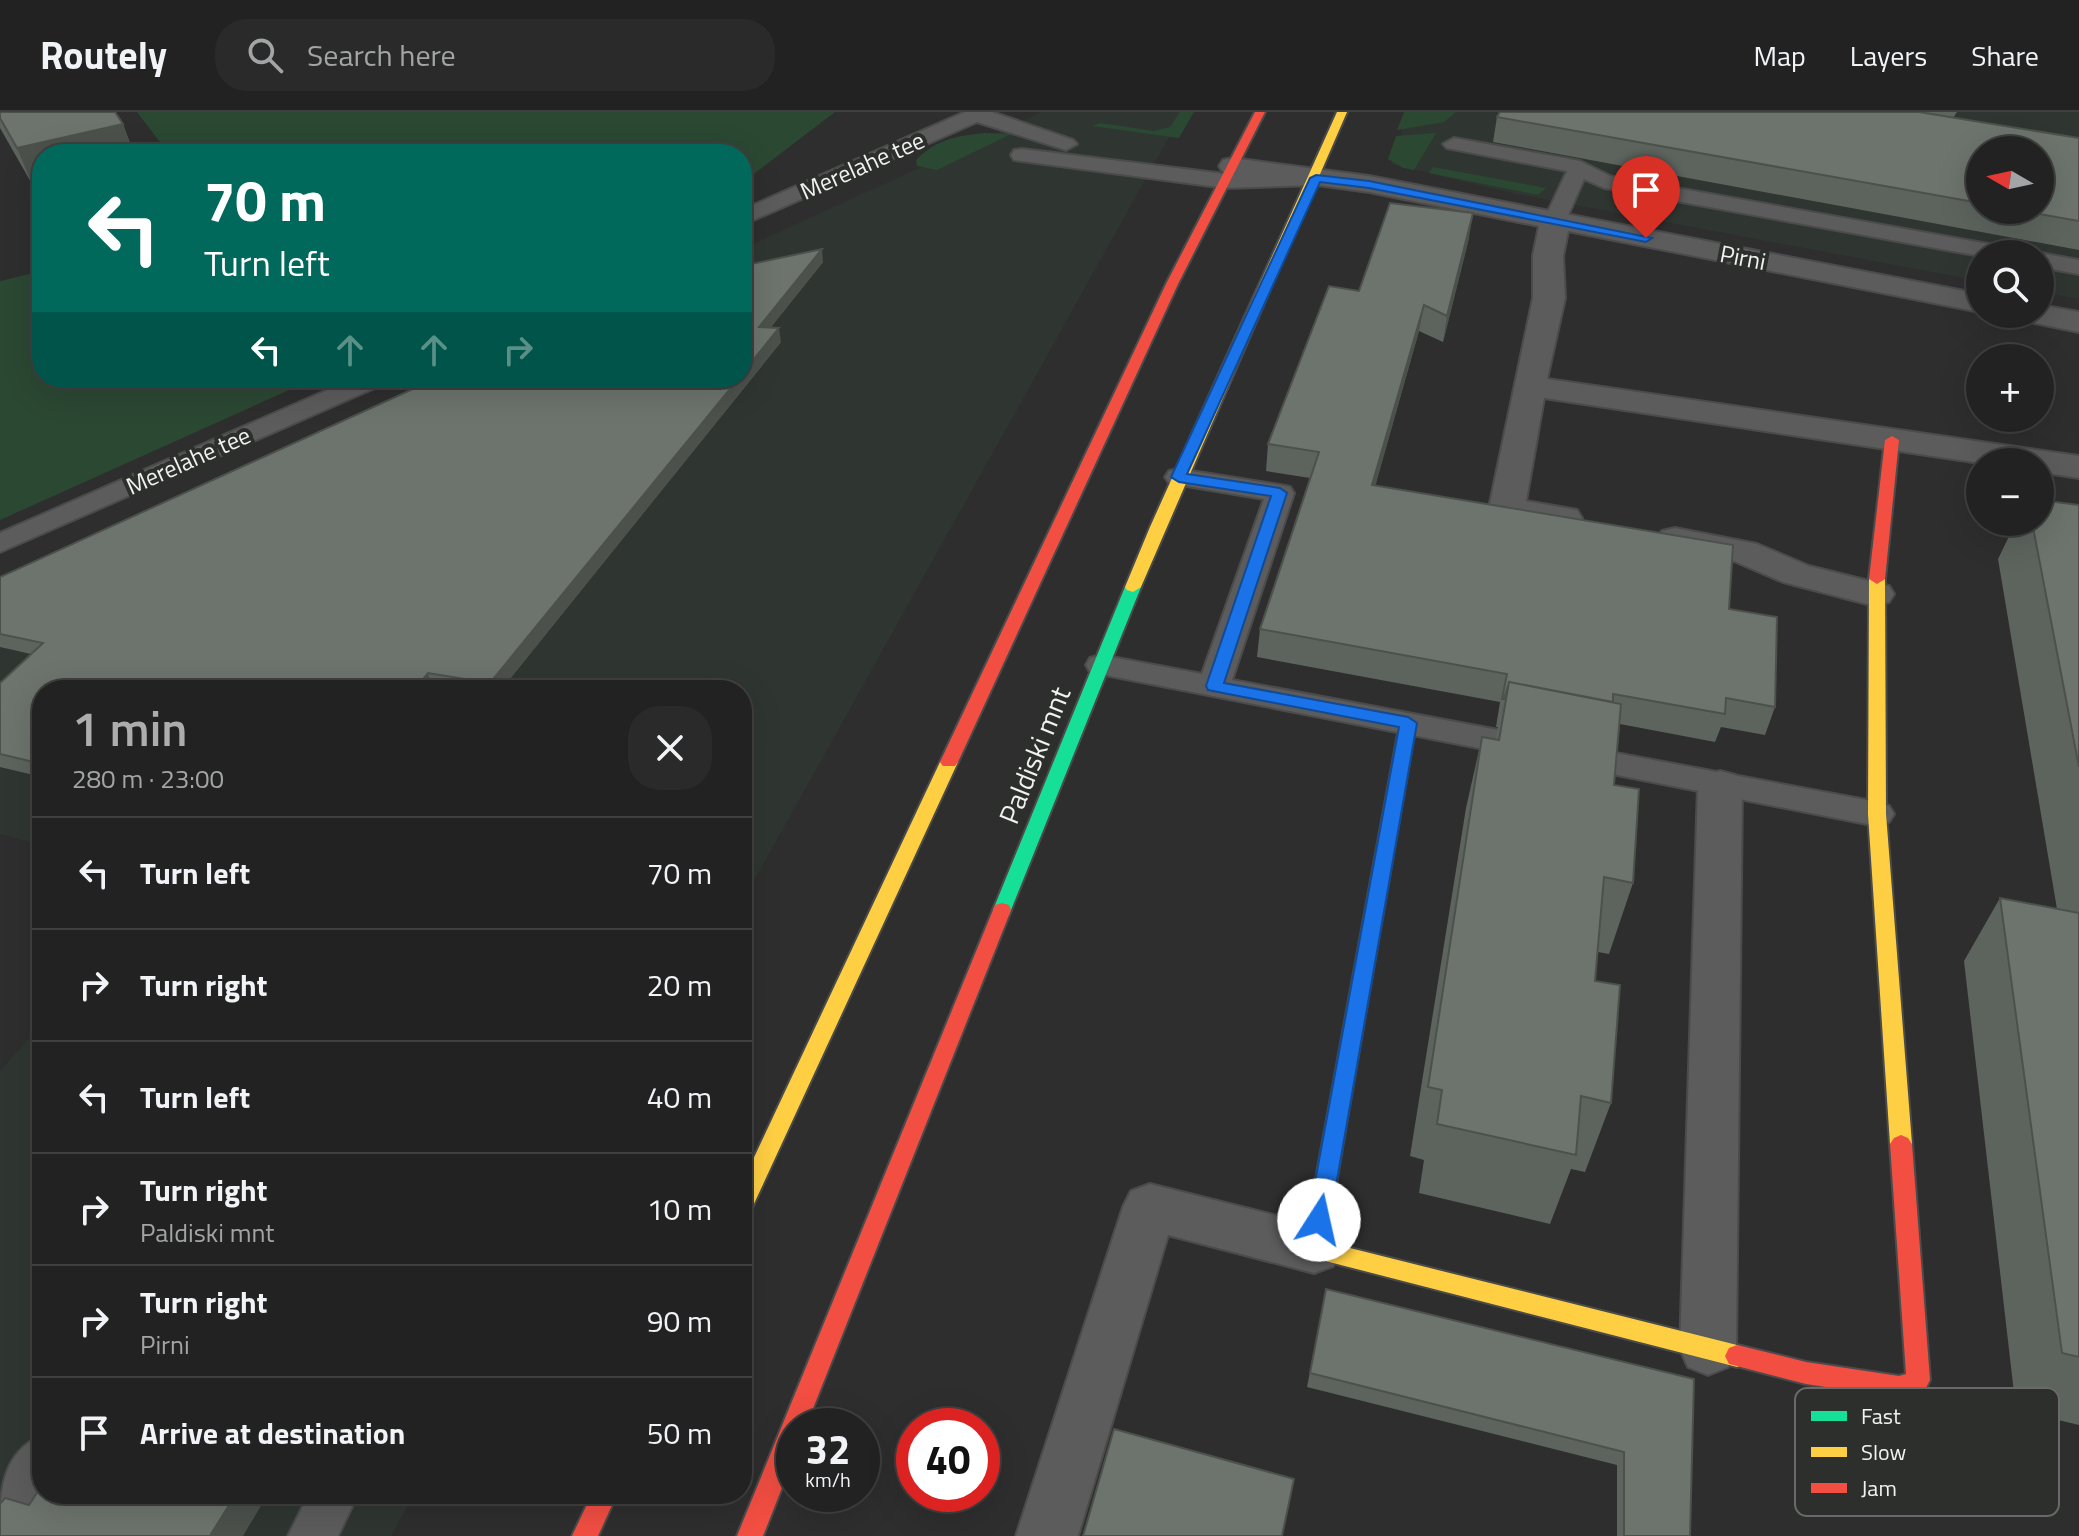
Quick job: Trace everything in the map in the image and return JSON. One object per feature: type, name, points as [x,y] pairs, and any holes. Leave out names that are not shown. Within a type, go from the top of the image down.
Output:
[{"type":"main road","points":[[752,1185],[1172,284],[1260,112]]},
{"type":"main road","name":"Paldiski mnt","points":[[801,1408],[1179,477],[1316,178],[1342,112]]},
{"type":"main road","points":[[1408,723],[1314,1249],[1806,1373],[1899,1387],[1918,1380],[1877,814],[1875,594],[1892,440]]},
{"type":"main road","name":"Paldiski mnt","points":[[750,1536],[776,1471]]},
{"type":"main road","points":[[585,1536],[600,1504]]},
{"type":"street","name":"Pirni","points":[[1229,173],[1369,184],[1966,300]]},
{"type":"street","points":[[1555,220],[1548,256],[1549,298],[1507,508],[1599,525]]},
{"type":"street","points":[[2054,317],[2079,322]]},
{"type":"street","points":[[1529,386],[2079,467]]},
{"type":"street","points":[[1644,533],[1744,552],[1796,574],[1875,594]]},
{"type":"street","points":[[1708,1349],[1720,786]]},
{"type":"street","points":[[1047,1536],[1150,1207],[1314,1249]]},
{"type":"lane","points":[[979,113],[1052,142],[1229,173]]},
{"type":"lane","name":"Merelahe tee","points":[[752,214],[979,113]]},
{"type":"lane","points":[[1454,144],[1580,167],[1604,181],[1966,247]]},
{"type":"lane","points":[[1022,155],[1229,173]]},
{"type":"lane","points":[[1555,220],[1560,203],[1580,167]]},
{"type":"lane","points":[[2054,263],[2079,267]]},
{"type":"lane","name":"Merelahe tee","points":[[0,543],[354,388]]},
{"type":"lane","points":[[1179,477],[1280,493],[1214,686]]},
{"type":"lane","points":[[1101,665],[1877,814]]},
{"type":"lane","points":[[5,1502],[32,1469]]},
{"type":"lane","points":[[312,1536],[330,1504]]},
{"type":"shaded area","points":[[1042,112],[1183,112],[752,884],[752,680],[32,680],[32,842],[0,834],[0,589],[707,388],[752,388],[752,244]]},
{"type":"shaded area","points":[[1408,112],[2079,112],[2079,299],[2054,295],[2054,240],[1966,240],[1966,278],[1512,193],[1391,164]]},
{"type":"shaded area","points":[[32,1035],[32,1504],[409,1504],[391,1536],[0,1536],[0,1071]]},
{"type":"green space","points":[[137,112],[835,112],[752,175],[752,144],[161,144]]},
{"type":"green space","points":[[1180,112],[1194,112],[1179,138],[1092,126],[1100,123],[1154,131],[1170,127]]},
{"type":"green space","points":[[1404,112],[1456,112],[1444,122],[1397,130]]},
{"type":"green space","points":[[985,133],[1011,134],[937,170],[917,166],[916,160],[939,143]]},
{"type":"green space","points":[[1436,133],[1414,170],[1403,168],[1388,159],[1396,136]]},
{"type":"green space","points":[[1433,167],[1546,188],[1538,195],[1429,173]]},
{"type":"green space","points":[[32,273],[32,388],[294,388],[0,520],[0,281]]},
{"type":"building","points":[[0,112],[115,112],[123,124],[17,148],[0,118]]},
{"type":"building","points":[[1500,112],[1919,112],[2079,138],[2079,221],[2054,217],[2054,136],[1966,136],[1966,201],[1497,117]]},
{"type":"building","points":[[1390,203],[1473,213],[1447,316],[1424,305],[1372,485],[1733,545],[1729,609],[1777,617],[1775,707],[1726,698],[1725,714],[1613,694],[1613,702],[1509,682],[1502,699],[1507,674],[1260,629],[1319,452],[1268,444],[1329,286],[1359,291]]},
{"type":"building","points":[[822,249],[759,327],[779,328],[752,362],[752,264]]},
{"type":"building","points":[[415,388],[731,388],[492,680],[428,673],[422,680],[32,680],[32,762],[0,754],[0,683],[43,643],[0,634],[0,577]]},
{"type":"building","points":[[2054,502],[2079,505],[2079,767],[2035,536],[2054,536]]},
{"type":"building","points":[[1509,682],[1621,704],[1614,785],[1639,789],[1633,883],[1604,877],[1595,981],[1620,985],[1611,1103],[1581,1096],[1576,1155],[1437,1124],[1442,1090],[1428,1087],[1482,737],[1499,740]]},
{"type":"building","points":[[2000,898],[2079,913],[2079,1357],[2062,1353]]},
{"type":"building","points":[[1326,1289],[1694,1379],[1690,1536],[1624,1536],[1624,1452],[1310,1373]]},
{"type":"building","points":[[1114,1429],[1294,1479],[1282,1536],[1083,1536]]},
{"type":"building","points":[[5,1498],[29,1505],[32,1500],[32,1504],[230,1504],[211,1534],[218,1536],[0,1536],[0,1504]]},
{"type":"traffic: fast","points":[[1002,910],[1133,587]]},
{"type":"traffic: fast","points":[[1337,1119],[1408,723]]},
{"type":"traffic: slow","points":[[1133,587],[1342,112]]},
{"type":"traffic: slow","points":[[1877,579],[1877,814],[1901,1144]]},
{"type":"traffic: slow","points":[[752,1185],[949,762]]},
{"type":"traffic: slow","points":[[1337,1119],[1314,1249],[1737,1356]]},
{"type":"traffic: jam","points":[[949,762],[1172,284],[1260,112]]},
{"type":"traffic: jam","points":[[1877,579],[1892,440]]},
{"type":"traffic: jam","points":[[801,1408],[1002,910]]},
{"type":"traffic: jam","points":[[1737,1356],[1806,1373],[1899,1387],[1918,1380],[1901,1144]]},
{"type":"traffic: jam","points":[[750,1536],[776,1472]]},
{"type":"traffic: jam","points":[[585,1536],[600,1504]]},
{"type":"route","points":[[1319,1220],[1408,723],[1214,686],[1280,493],[1179,477],[1316,178],[1369,184],[1646,238]]}]
